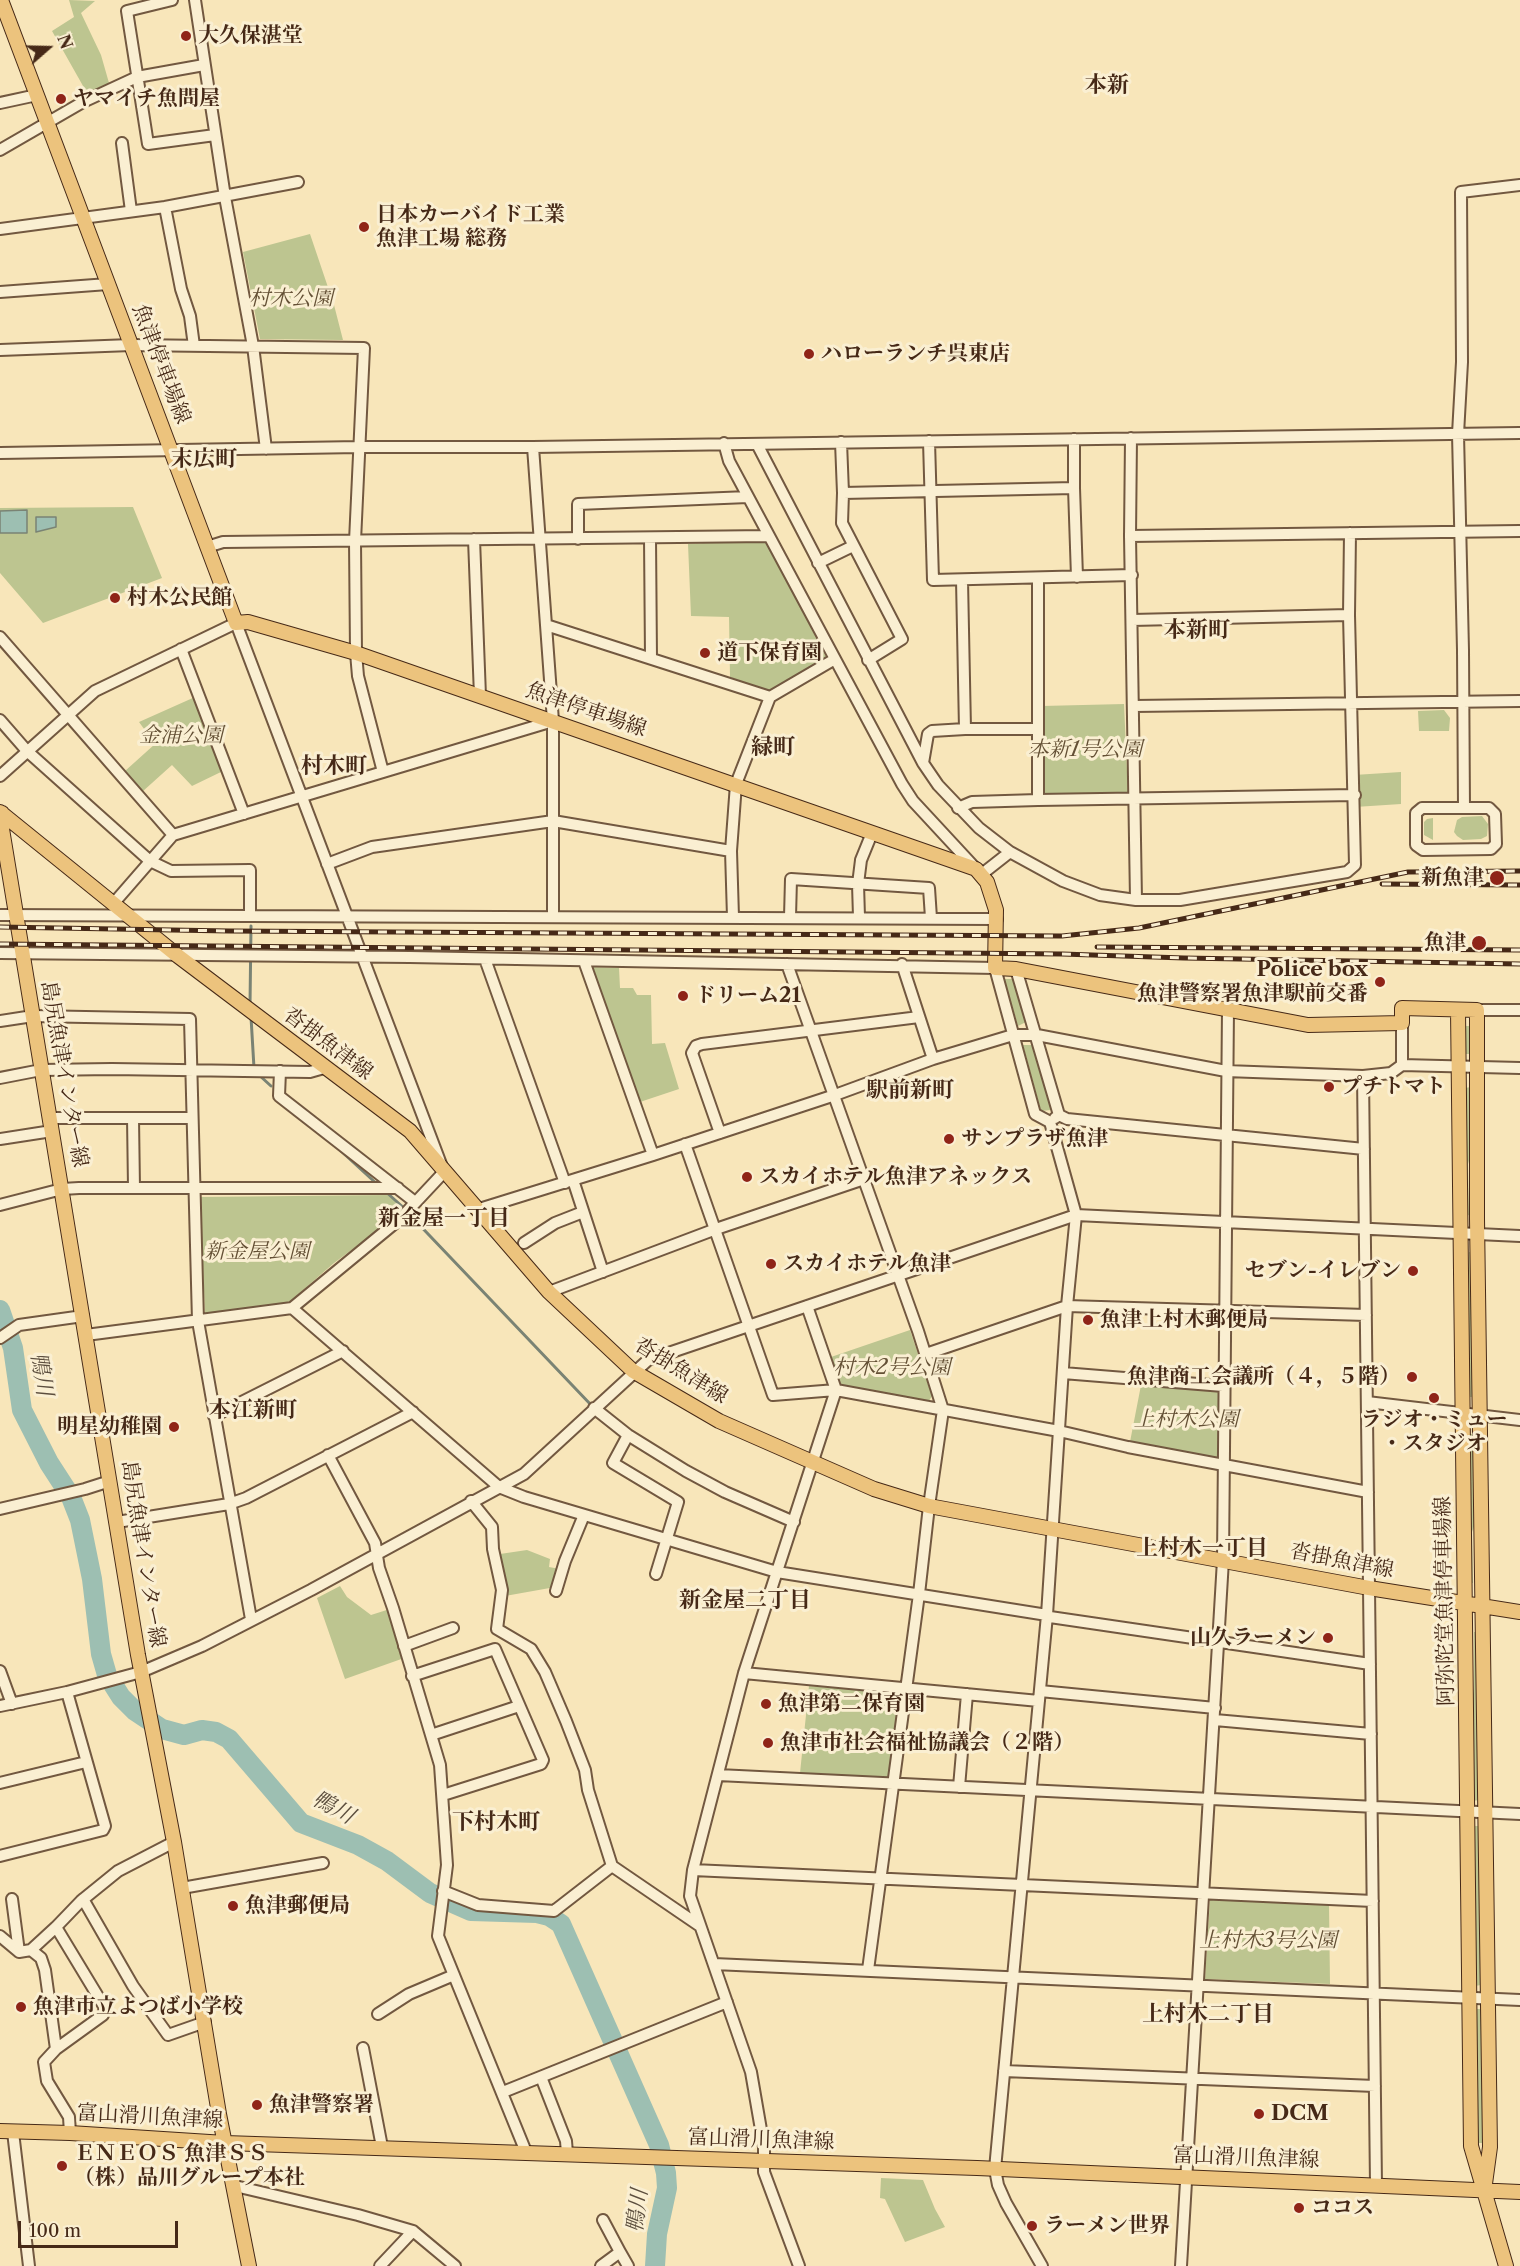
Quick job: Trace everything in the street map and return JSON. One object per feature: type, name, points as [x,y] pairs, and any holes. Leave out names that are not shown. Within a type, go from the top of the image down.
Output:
[{"type":"main road","name":"魚津停車場線","points":[[1,0],[6,29],[48,122],[236,623],[248,622],[356,653],[736,784],[979,871]]},
{"type":"main road","name":"沓掛魚津線","points":[[1,813],[178,956],[410,1131],[549,1292],[633,1371],[719,1421],[874,1489],[928,1506],[1369,1588],[1520,1612]]},
{"type":"main road","name":"島尻魚津インター線","points":[[1,813],[22,953],[141,1671],[174,1842],[225,2143],[249,2266]]},
{"type":"main road","points":[[979,871],[993,896],[997,919],[995,968],[1016,969],[1308,1025],[1402,1023],[1402,1008],[1477,1010]]},
{"type":"main road","name":"阿弥陀堂魚津停車場線","points":[[1458,1010],[1471,2146],[1506,2266]]},
{"type":"main road","name":"阿弥陀堂魚津停車場線","points":[[1477,1010],[1490,2146],[1484,2190]]},
{"type":"main road","name":"富山滑川魚津線","points":[[7,2132],[70,2133],[225,2143],[1187,2176],[1520,2192]]},
{"type":"street","points":[[172,0],[127,11],[148,144],[215,135]]},
{"type":"street","points":[[195,0],[225,197],[253,346],[266,449]]},
{"type":"street","points":[[0,150],[48,122],[137,77],[204,65]]},
{"type":"street","points":[[0,103],[37,95]]},
{"type":"street","points":[[122,143],[131,211]]},
{"type":"street","points":[[0,228],[165,207],[298,182]]},
{"type":"street","points":[[1464,808],[1458,434],[1462,362],[1461,192],[1520,185]]},
{"type":"street","points":[[165,207],[181,289],[190,316],[194,346]]},
{"type":"street","points":[[0,292],[108,284]]},
{"type":"street","points":[[0,350],[131,345],[364,348],[355,541],[356,653],[358,676],[383,772]]},
{"type":"street","points":[[0,453],[1520,433]]},
{"type":"street","points":[[1131,438],[1130,536],[1136,900]]},
{"type":"street","points":[[1074,439],[1077,577]]},
{"type":"street","points":[[929,441],[933,580],[1132,575]]},
{"type":"street","points":[[841,442],[842,523],[902,639],[868,660]]},
{"type":"street","points":[[724,443],[729,461],[748,497],[913,801],[979,871],[1010,852]]},
{"type":"street","points":[[757,444],[923,764],[958,808],[1010,852],[1063,881],[1100,895],[1136,900],[1180,900],[1347,872],[1355,865],[1349,615],[1350,533]]},
{"type":"street","points":[[533,447],[553,721],[553,917]]},
{"type":"street","points":[[843,493],[1074,488]]},
{"type":"street","points":[[578,539],[578,504],[748,497]]},
{"type":"street","points":[[1130,536],[1520,531]]},
{"type":"street","points":[[207,547],[223,542],[769,536]]},
{"type":"street","points":[[650,538],[651,658]]},
{"type":"street","points":[[474,539],[480,696]]},
{"type":"street","points":[[818,563],[854,546]]},
{"type":"street","points":[[1038,579],[1038,800]]},
{"type":"street","points":[[962,580],[965,729]]},
{"type":"street","points":[[1132,620],[1349,615]]},
{"type":"street","points":[[0,776],[95,691],[236,623],[444,1172],[399,1219],[292,1308],[86,1335]]},
{"type":"street","points":[[546,625],[770,697]]},
{"type":"street","points":[[0,637],[173,835]]},
{"type":"street","points":[[181,649],[244,814]]},
{"type":"street","points":[[733,917],[731,851],[736,784],[770,697],[835,660]]},
{"type":"street","points":[[1134,706],[1520,701]]},
{"type":"street","points":[[0,720],[27,751],[150,861],[171,871],[250,870],[250,916]]},
{"type":"street","points":[[113,903],[173,835],[553,721]]},
{"type":"street","points":[[923,764],[928,734],[932,731],[1037,729]]},
{"type":"street","points":[[958,808],[972,802],[1355,795]]},
{"type":"street","points":[[1422,808],[1464,808],[1489,808],[1495,814],[1496,844],[1491,849],[1423,850],[1416,845],[1416,813],[1422,808]]},
{"type":"street","points":[[327,864],[372,847],[553,821],[731,851]]},
{"type":"street","points":[[860,918],[858,884],[861,860],[872,833]]},
{"type":"street","points":[[790,917],[791,879],[929,888],[931,918]]},
{"type":"street","points":[[0,915],[997,919]]},
{"type":"street","points":[[0,953],[902,964],[995,968],[1035,1114],[1054,1118],[1364,1149]]},
{"type":"street","points":[[485,959],[569,1181],[583,1212],[603,1272]]},
{"type":"street","points":[[584,961],[653,1155]]},
{"type":"street","points":[[787,964],[926,1354],[943,1410],[928,1506],[919,1594],[868,1970]]},
{"type":"street","points":[[902,964],[933,1059]]},
{"type":"street","points":[[1016,969],[1037,1035],[1076,1215],[1067,1306],[1047,1615],[995,2169],[998,2185],[1006,2204],[1042,2266]]},
{"type":"street","points":[[1181,2266],[1223,1560],[1227,1009]]},
{"type":"street","points":[[1477,1010],[1520,1010]]},
{"type":"street","points":[[0,1021],[33,1016],[190,1018],[198,1321],[251,1619]]},
{"type":"street","points":[[720,1132],[692,1053],[696,1046],[919,1017]]},
{"type":"street","points":[[1402,1023],[1402,1065]]},
{"type":"street","points":[[476,1210],[653,1155],[835,1095],[933,1059],[1013,1035],[1037,1035],[1226,1071],[1363,1076],[1391,1072],[1402,1065],[1520,1068]]},
{"type":"street","points":[[0,1078],[42,1070],[310,1072],[324,1068]]},
{"type":"street","points":[[280,1071],[279,1096],[415,1202]]},
{"type":"street","points":[[1363,1076],[1376,2184]]},
{"type":"street","points":[[0,1139],[51,1124],[132,1118],[192,1118]]},
{"type":"street","points":[[132,1118],[134,1188]]},
{"type":"street","points":[[684,1144],[773,1395],[836,1390],[1368,1492]]},
{"type":"street","points":[[549,1292],[716,1229],[864,1179]]},
{"type":"street","points":[[0,1205],[62,1189],[398,1188]]},
{"type":"street","points":[[524,1243],[555,1223],[583,1212]]},
{"type":"street","points":[[0,1706],[67,1692],[141,1671],[202,1646],[311,1590],[524,1474],[633,1371],[648,1360],[1076,1215],[1520,1236]]},
{"type":"street","points":[[799,2266],[764,2172],[764,2147],[751,2072],[690,1896],[693,1870],[744,1673],[836,1390],[807,1306]]},
{"type":"street","points":[[926,1354],[1067,1306],[1366,1315]]},
{"type":"street","points":[[292,1308],[499,1487],[584,1515],[777,1572],[1050,1617],[1370,1664]]},
{"type":"street","points":[[0,1338],[19,1325],[83,1316]]},
{"type":"street","points":[[214,1416],[343,1351]]},
{"type":"street","points":[[1063,1373],[1223,1386]]},
{"type":"street","points":[[1367,1402],[1520,1420]]},
{"type":"street","points":[[594,1408],[628,1435],[686,1471],[725,1492],[794,1522]]},
{"type":"street","points":[[117,1522],[230,1504],[246,1498],[413,1412]]},
{"type":"street","points":[[628,1435],[613,1463],[678,1502],[656,1574]]},
{"type":"street","points":[[328,1455],[375,1543],[379,1568],[440,1765],[447,1865],[438,1936],[503,2092],[525,2152]]},
{"type":"street","points":[[0,1509],[110,1481]]},
{"type":"street","points":[[471,1501],[492,1527],[493,1549],[502,1590],[497,1629],[531,1649],[545,1672],[585,1770],[588,1791],[612,1866],[700,1926]]},
{"type":"street","points":[[555,1591],[584,1515]]},
{"type":"street","points":[[404,1646],[453,1628]]},
{"type":"street","points":[[412,1676],[495,1649],[543,1760],[541,1764],[443,1795]]},
{"type":"street","points":[[0,1671],[12,1704]]},
{"type":"street","points":[[744,1673],[967,1694],[1040,1696],[1215,1708]]},
{"type":"street","points":[[0,1856],[103,1830],[105,1826],[67,1692]]},
{"type":"street","points":[[959,1787],[967,1694]]},
{"type":"street","points":[[431,1735],[519,1707]]},
{"type":"street","points":[[1215,1720],[1371,1734]]},
{"type":"street","points":[[0,1783],[86,1762]]},
{"type":"street","points":[[718,1775],[1520,1814]]},
{"type":"street","points":[[0,1936],[19,1952],[31,1950],[83,1899],[118,1871],[174,1842]]},
{"type":"street","points":[[182,1888],[323,1863]]},
{"type":"street","points":[[443,1891],[478,1905],[554,1911],[612,1866]]},
{"type":"street","points":[[693,1870],[1373,1901]]},
{"type":"street","points":[[12,1899],[19,1952]]},
{"type":"street","points":[[83,1899],[133,1986],[168,2035],[205,2022]]},
{"type":"street","points":[[56,1928],[105,2008],[103,2015],[56,2049],[44,2061],[47,2081],[69,2117],[70,2133]]},
{"type":"street","points":[[31,1950],[41,1958],[45,1970],[56,2049]]},
{"type":"street","points":[[714,1964],[1520,2000]]},
{"type":"street","points":[[378,2014],[409,1994],[454,1975]]},
{"type":"street","points":[[503,2092],[727,2002]]},
{"type":"street","points":[[363,2048],[382,2147]]},
{"type":"street","points":[[1004,2071],[1375,2086]]},
{"type":"street","points":[[541,2077],[566,2141],[567,2153]]},
{"type":"street","points":[[7,2132],[29,2266]]},
{"type":"street","points":[[234,2186],[358,2215],[413,2231],[455,2266]]},
{"type":"street","points":[[603,2220],[628,2266]]},
{"type":"street","points":[[381,2266],[413,2231]]},
{"type":"street","points":[[601,2266],[620,2252]]},
{"type":"green space","points":[[69,0],[95,1],[81,13],[101,55],[109,83],[87,93],[52,31],[74,17]]},
{"type":"green space","name":"村木公園","points":[[310,234],[334,305],[343,340],[260,339],[243,252]]},
{"type":"green space","points":[[133,507],[162,578],[43,623],[0,573],[0,508]]},
{"type":"green space","points":[[765,539],[827,659],[768,692],[730,677],[729,617],[691,616],[688,544]]},
{"type":"green space","name":"金浦公園","points":[[195,697],[223,771],[192,786],[172,765],[142,792],[125,771],[155,744],[139,722]]},
{"type":"green space","name":"本新1号公園","points":[[1124,704],[1128,794],[1045,795],[1042,706]]},
{"type":"green space","points":[[1444,710],[1450,718],[1449,731],[1419,731],[1418,711]]},
{"type":"green space","points":[[1401,772],[1401,804],[1355,807],[1354,775]]},
{"type":"green space","points":[[1482,816],[1488,824],[1487,836],[1481,839],[1463,840],[1454,832],[1457,820],[1462,817]]},
{"type":"green space","points":[[1433,818],[1433,840],[1424,835],[1424,822]]},
{"type":"green space","points":[[593,967],[619,968],[620,988],[633,988],[637,995],[651,995],[652,1044],[665,1043],[679,1089],[640,1102]]},
{"type":"green space","points":[[1004,979],[1013,979],[1026,1022],[1018,1026]]},
{"type":"green space","points":[[1463,1026],[1472,1026],[1472,1054],[1463,1054]]},
{"type":"green space","points":[[1023,1045],[1033,1045],[1051,1110],[1041,1111]]},
{"type":"green space","points":[[1471,1087],[1472,1151],[1468,1164],[1469,1215],[1466,1216],[1465,1088]]},
{"type":"green space","name":"新金屋公園","points":[[390,1195],[400,1207],[397,1216],[334,1263],[287,1304],[205,1313],[200,1197]]},
{"type":"green space","points":[[1469,1252],[1473,1252],[1474,1397],[1467,1397]]},
{"type":"green space","name":"村木2号公園","points":[[910,1330],[932,1396],[927,1404],[841,1386],[831,1357]]},
{"type":"green space","name":"上村木公園","points":[[1142,1380],[1223,1386],[1225,1465],[1129,1447]]},
{"type":"green space","points":[[1468,1434],[1475,1434],[1476,1521],[1472,1532],[1473,1583],[1470,1583]]},
{"type":"green space","points":[[527,1550],[550,1559],[549,1567],[565,1570],[561,1586],[505,1596],[500,1554]]},
{"type":"green space","points":[[340,1586],[347,1597],[371,1615],[393,1608],[407,1657],[345,1679],[317,1598]]},
{"type":"green space","points":[[1474,1632],[1478,1632],[1479,1800],[1473,1801],[1471,1706],[1474,1688]]},
{"type":"green space","points":[[809,1686],[900,1693],[888,1778],[800,1773]]},
{"type":"green space","points":[[1473,1826],[1479,1826],[1481,1985],[1475,1986]]},
{"type":"green space","name":"上村木3号公園","points":[[1210,1899],[1329,1904],[1330,1984],[1205,1979]]},
{"type":"green space","points":[[1476,2009],[1483,2009],[1483,2143],[1477,2143]]},
{"type":"green space","points":[[881,2178],[923,2180],[945,2227],[905,2242],[885,2199],[880,2198]]},
{"type":"shaded area","points":[[27,510],[27,533],[0,533],[0,511]]},
{"type":"shaded area","points":[[36,517],[56,517],[56,527],[36,532]]},
{"type":"waterway","points":[[250,1005],[251,926]]},
{"type":"waterway","points":[[251,1017],[254,1068]]},
{"type":"waterway","points":[[259,1075],[271,1086]]},
{"type":"waterway","points":[[341,1151],[378,1185]]},
{"type":"waterway","points":[[385,1191],[405,1209]]},
{"type":"waterway","points":[[409,1214],[593,1407]]},
{"type":"waterway","name":"鴨川","points":[[0,1310],[13,1348],[22,1410],[49,1463],[71,1497],[80,1520],[92,1579],[101,1654],[107,1675],[121,1697],[135,1711],[162,1729],[184,1735],[202,1730],[216,1732],[229,1739],[301,1823],[358,1845],[387,1861],[430,1893],[471,1911],[537,1913],[549,1916],[561,1924],[659,2145],[667,2188],[657,2234],[655,2266]]},
{"type":"railway","points":[[0,927],[229,931],[1062,936],[1139,928],[1408,872],[1520,871]]},
{"type":"railway","points":[[1382,884],[1520,885]]},
{"type":"railway","points":[[0,944],[1062,954],[1520,964]]},
{"type":"railway","points":[[1097,947],[1520,950]]},
{"type":"place","name":"大久保湛堂","points":[[186,36]]},
{"type":"place","name":"ヤマイチ魚問屋","points":[[61,99]]},
{"type":"place","name":"日本カーバイド工業 魚津工場 総務","points":[[364,227]]},
{"type":"place","name":"ハローランチ呉東店","points":[[809,354]]},
{"type":"place","name":"村木公民館","points":[[115,598]]},
{"type":"place","name":"道下保育園","points":[[705,653]]},
{"type":"place","name":"新魚津","points":[[1497,878]]},
{"type":"place","name":"魚津","points":[[1479,943]]},
{"type":"place","name":"Police box 魚津警察署魚津駅前交番","points":[[1380,982]]},
{"type":"place","name":"ドリーム21","points":[[683,996]]},
{"type":"place","name":"プチトマト","points":[[1329,1087]]},
{"type":"place","name":"サンプラザ魚津","points":[[949,1139]]},
{"type":"place","name":"スカイホテル魚津アネックス","points":[[747,1177]]},
{"type":"place","name":"スカイホテル魚津","points":[[771,1264]]},
{"type":"place","name":"セブン-イレブン","points":[[1413,1271]]},
{"type":"place","name":"魚津上村木郵便局","points":[[1088,1320]]},
{"type":"place","name":"魚津商工会議所（４，５階）","points":[[1412,1377]]},
{"type":"place","name":"ラジオ・ミュー ・スタジオ","points":[[1434,1398]]},
{"type":"place","name":"明星幼稚園","points":[[174,1427]]},
{"type":"place","name":"山久ラーメン","points":[[1328,1638]]},
{"type":"place","name":"魚津第二保育園","points":[[766,1704]]},
{"type":"place","name":"魚津市社会福祉協議会（２階）","points":[[768,1743]]},
{"type":"place","name":"魚津郵便局","points":[[233,1906]]},
{"type":"place","name":"魚津市立よつば小学校","points":[[21,2007]]},
{"type":"place","name":"魚津警察署","points":[[257,2105]]},
{"type":"place","name":"DCM","points":[[1259,2114]]},
{"type":"place","name":"ＥＮＥＯＳ 魚津ＳＳ （株）品川グループ本社","points":[[62,2166]]},
{"type":"place","name":"ココス","points":[[1299,2208]]},
{"type":"place","name":"ラーメン世界","points":[[1032,2226]]},
{"type":"district","name":"本新","points":[[1107,86]]},
{"type":"district","name":"末広町","points":[[204,460]]},
{"type":"district","name":"本新町","points":[[1197,631]]},
{"type":"district","name":"緑町","points":[[773,748]]},
{"type":"district","name":"村木町","points":[[334,767]]},
{"type":"district","name":"駅前新町","points":[[910,1091]]},
{"type":"district","name":"新金屋一丁目","points":[[444,1219]]},
{"type":"district","name":"本江新町","points":[[253,1411]]},
{"type":"district","name":"上村木一丁目","points":[[1202,1549]]},
{"type":"district","name":"新金屋二丁目","points":[[745,1601]]},
{"type":"district","name":"下村木町","points":[[496,1823]]},
{"type":"district","name":"上村木二丁目","points":[[1208,2015]]}]
